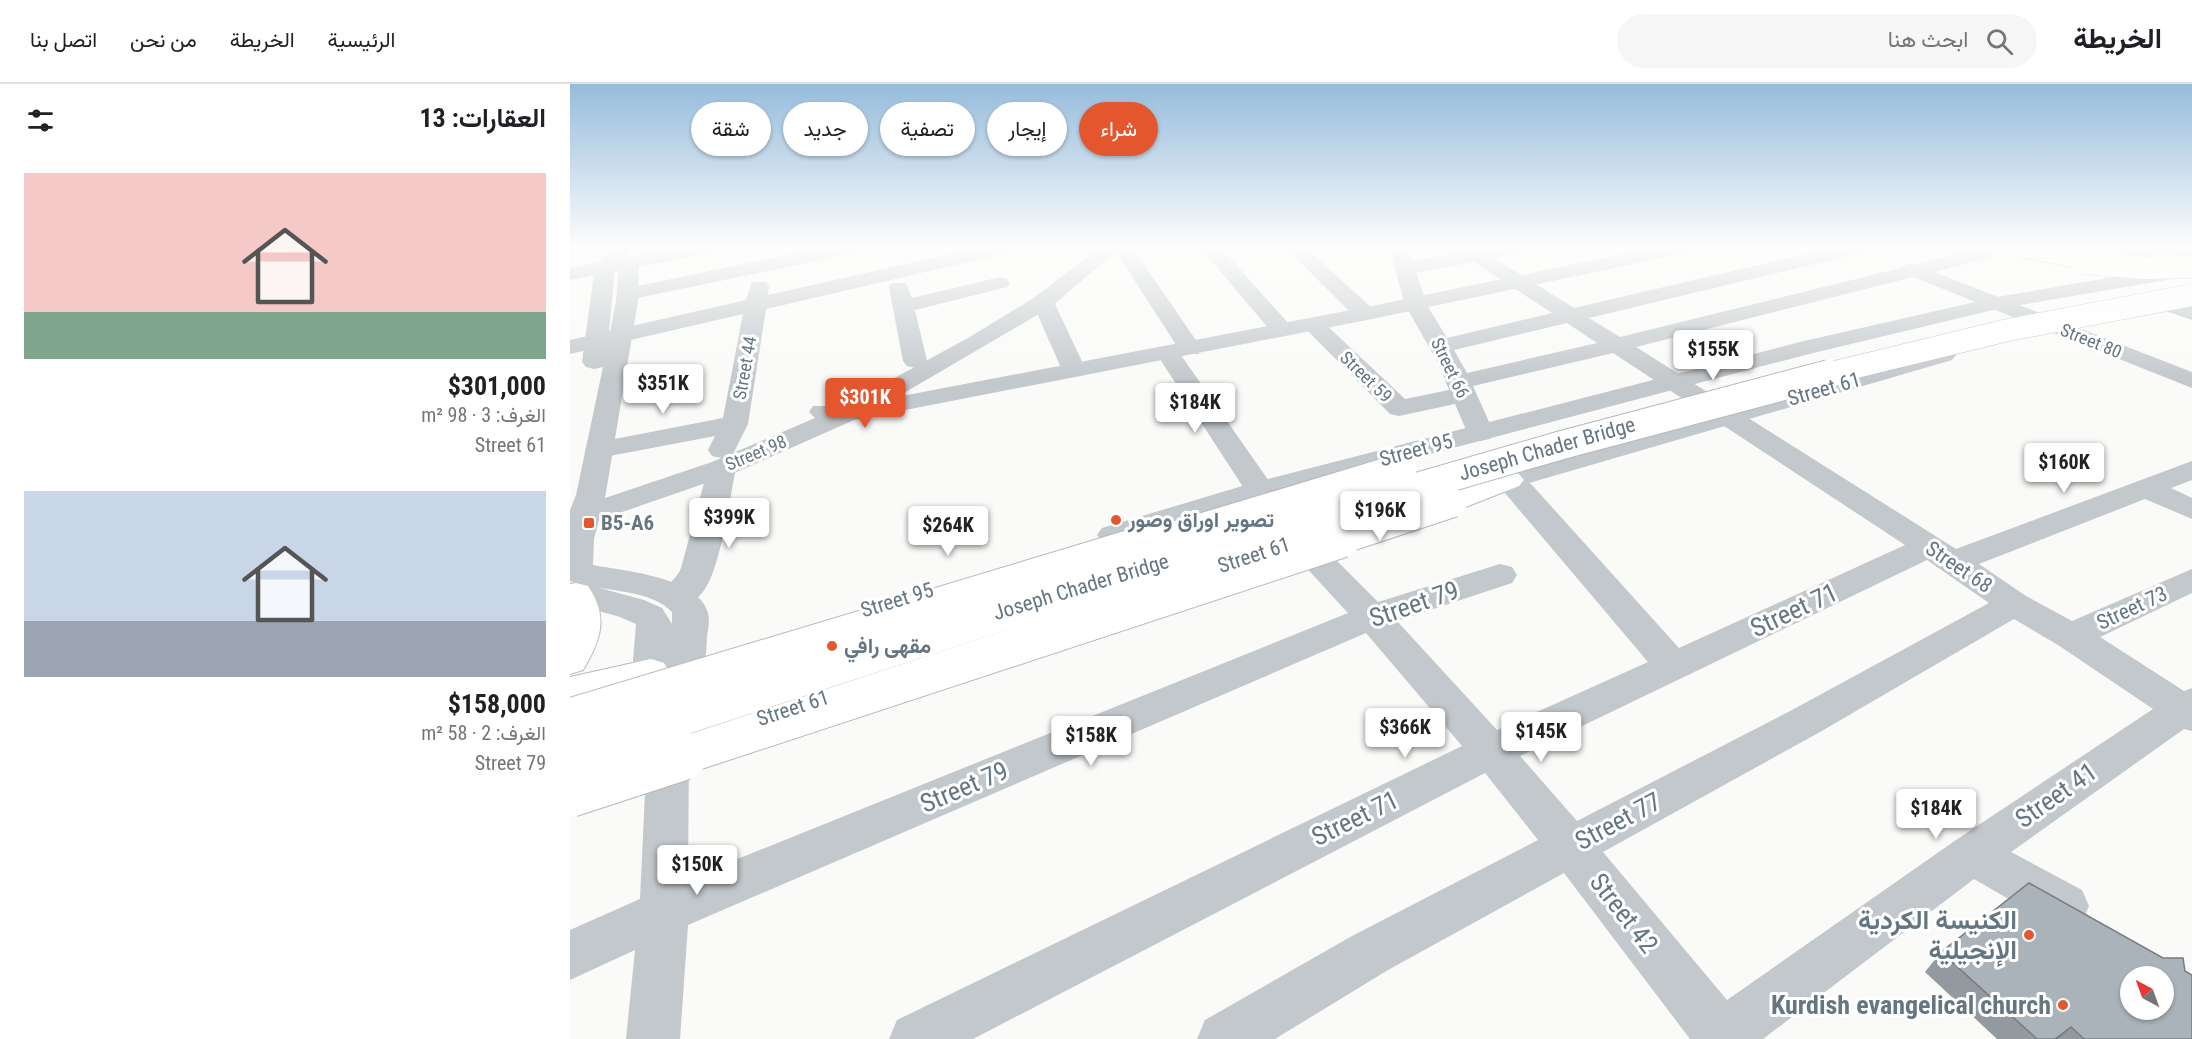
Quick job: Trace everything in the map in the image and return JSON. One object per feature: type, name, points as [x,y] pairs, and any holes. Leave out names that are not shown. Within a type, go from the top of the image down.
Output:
[{"type":"highway","name":"Joseph Chader Bridge","points":[[570,717],[1289,499],[1628,403],[1754,371],[2004,315],[2165,292]]},
{"type":"highway","name":"Joseph Chader Bridge","points":[[570,753],[1026,603],[1528,452],[2021,326],[2173,292]]},
{"type":"highway","points":[[570,792],[1453,503],[1509,480]]},
{"type":"highway","points":[[570,660],[582,630],[581,600],[573,593]]},
{"type":"highway","points":[[570,691],[669,668]]},
{"type":"street","points":[[577,504],[599,450],[615,292]]},
{"type":"street","points":[[637,292],[628,294],[610,339],[577,504],[576,567],[581,573],[677,595],[686,602],[690,612],[669,668]]},
{"type":"street","name":"Street 44","points":[[677,595],[690,586],[698,568],[722,459],[735,424],[758,292]]},
{"type":"street","points":[[570,347],[817,292]]},
{"type":"street","points":[[900,292],[915,361]]},
{"type":"street","points":[[903,307],[965,292]]},
{"type":"street","name":"Street 98","points":[[722,459],[822,412],[957,339],[1028,292]]},
{"type":"street","name":"Street 98","points":[[577,504],[722,459],[847,414],[976,343],[1056,292]]},
{"type":"street","name":"Street 42","points":[[1146,292],[1260,490],[1298,540],[1372,617],[1491,751],[1571,847],[1721,1038]]},
{"type":"street","points":[[1248,292],[1282,330]]},
{"type":"street","points":[[1341,292],[1365,314]]},
{"type":"street","name":"Street 66","points":[[1411,292],[1416,305],[1440,346],[1480,433]]},
{"type":"street","points":[[822,412],[847,414],[1481,292]]},
{"type":"street","points":[[1535,292],[1674,381]]},
{"type":"street","points":[[1440,346],[1672,292]]},
{"type":"street","points":[[1460,388],[1617,345],[1831,292]]},
{"type":"street","name":"Street 80","points":[[1967,292],[2192,381]]},
{"type":"street","name":"Street 95","points":[[570,698],[1260,490],[1674,381],[1997,303],[2059,292]]},
{"type":"street","name":"Street 61","points":[[570,780],[668,750],[1298,540],[1727,416],[2176,292]]},
{"type":"street","points":[[1043,302],[1074,370]]},
{"type":"street","name":"Street 59","points":[[1313,325],[1399,408],[1460,388]]},
{"type":"street","name":"Street 68","points":[[1674,381],[2014,604],[2071,636],[2188,709]]},
{"type":"street","points":[[599,450],[735,424]]},
{"type":"street","name":"Street 71","points":[[916,1039],[1491,751],[1892,565],[1940,554],[2146,488],[2192,470]]},
{"type":"street","points":[[1509,480],[1672,666]]},
{"type":"street","points":[[2146,488],[2192,510]]},
{"type":"street","name":"Street 79","points":[[570,955],[664,912],[1372,617],[1500,575]]},
{"type":"street","name":"Street 73","points":[[2071,636],[2192,580]]},
{"type":"street","points":[[573,593],[632,608],[649,616],[656,627],[669,668],[664,912],[653,1039]]},
{"type":"street","name":"Street 77","points":[[1224,1039],[1370,953],[1806,721],[2014,604]]},
{"type":"street","name":"Street 41","points":[[1721,1038],[1972,854],[2188,709]]},
{"type":"street","points":[[1972,854],[2102,927]]},
{"type":"building","name":"الكنيسة الكردية الإنجيلية","points":[[2029,883],[2163,958],[2183,958],[2185,971],[2192,975],[2192,1039],[2084,1039],[2071,1027],[2055,1039],[2037,1039],[1941,952]]},
{"type":"place","name":"تصوير اوراق وصور","points":[[1116,520]]},
{"type":"place","name":"B5-A6","points":[[589,523]]},
{"type":"place","name":"مقهى رافي","points":[[832,646]]},
{"type":"place","name":"الكنيسة الكردية الإنجيلية","points":[[2029,935]]},
{"type":"place","name":"Kurdish evangelical church","points":[[2063,1005]]}]
